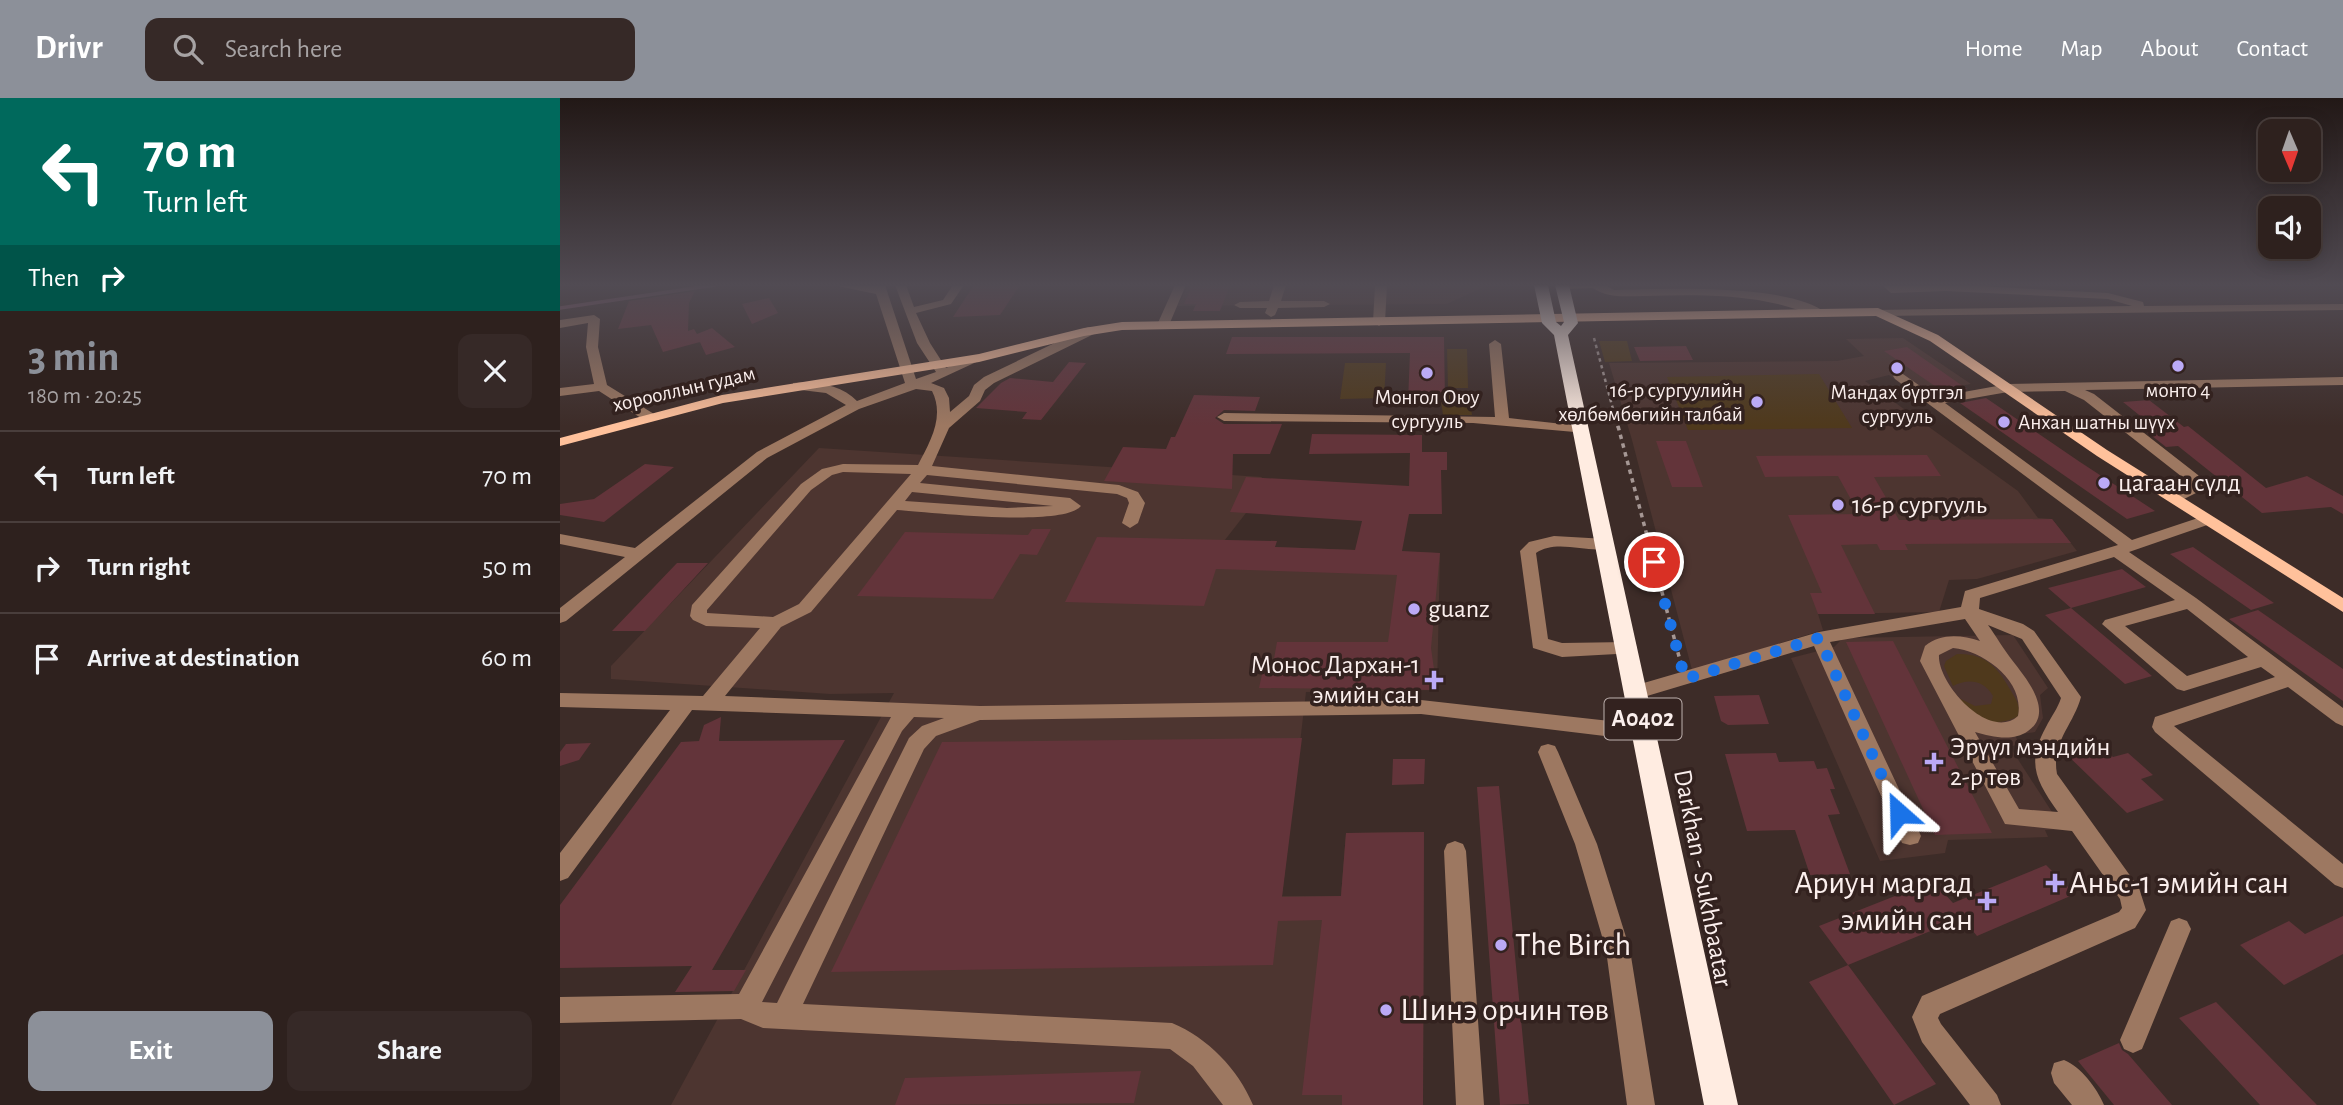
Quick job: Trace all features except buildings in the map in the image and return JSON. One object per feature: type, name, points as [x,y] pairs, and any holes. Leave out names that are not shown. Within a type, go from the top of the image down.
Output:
[{"type":"highway","name":"Darkhan - Sukhbaatar","points":[[1561,332],[1721,1105]]},
{"type":"main road","points":[[979,358],[1084,332]]},
{"type":"main road","points":[[1920,332],[1934,338],[2102,453],[2343,606]]},
{"type":"main road","points":[[798,386],[938,375]]},
{"type":"main road","name":"хорооллын гудам","points":[[560,442],[722,399],[798,386]]},
{"type":"street","points":[[593,332],[592,347],[601,387]]},
{"type":"street","points":[[894,332],[909,377]]},
{"type":"street","points":[[560,871],[698,703],[775,622],[805,608],[923,470],[943,426],[944,407],[938,375],[919,332]]},
{"type":"street","points":[[943,426],[975,398],[979,388],[989,380],[1088,332]]},
{"type":"street","points":[[1495,344],[1502,422]]},
{"type":"street","points":[[560,617],[762,455],[909,377],[938,375],[979,358]]},
{"type":"street","points":[[1900,376],[2343,718]]},
{"type":"street","points":[[1934,401],[2008,388],[2343,381]]},
{"type":"street","name":"хорооллын гудам","points":[[798,386],[835,391],[848,397],[854,406]]},
{"type":"street","points":[[2061,386],[2089,397],[2193,478],[2197,487],[2174,499]]},
{"type":"street","points":[[560,392],[601,387],[649,417]]},
{"type":"street","points":[[1224,417],[1473,419],[1581,430]]},
{"type":"street","points":[[775,622],[706,620],[699,616],[698,609],[817,477],[843,468],[923,470],[1119,490],[1133,495],[1137,503],[1130,523]]},
{"type":"street","points":[[893,505],[1007,513],[1066,510],[1073,506],[1070,503],[909,486]]},
{"type":"street","points":[[1950,703],[1965,717],[1985,727],[2000,730],[2023,726],[2030,719],[2032,710],[2029,701],[1970,612],[1971,595],[2207,520]]},
{"type":"street","points":[[560,539],[638,554]]},
{"type":"street","points":[[1606,544],[1544,541],[1533,545],[1528,551],[1539,643],[1562,650],[1628,649]]},
{"type":"street","points":[[2190,602],[2110,624],[2184,684],[2264,659]]},
{"type":"street","points":[[1637,692],[1819,638],[1970,612],[2017,628],[2028,635],[2071,697],[2069,707],[2062,715],[2043,756],[2050,784],[2131,895],[2134,910],[2127,920],[1931,1004],[1925,1017],[1931,1032],[1987,1105]]},
{"type":"street","points":[[1819,638],[1910,836]]},
{"type":"street","points":[[2009,671],[1993,654],[1973,645],[1953,642],[1934,648],[1929,655],[1929,664],[2013,818],[2078,822]]},
{"type":"street","points":[[2290,679],[2168,719],[2162,722],[2162,727],[2343,878]]},
{"type":"street","points":[[560,700],[905,711],[927,709],[980,713],[1421,706],[1466,714],[1646,733]]},
{"type":"street","points":[[748,1006],[752,992],[905,711]]},
{"type":"street","points":[[784,1017],[916,744],[929,731],[980,713]]},
{"type":"street","points":[[1548,752],[1586,844],[1618,950],[1641,1105]]},
{"type":"street","points":[[1455,851],[1470,1105]]},
{"type":"street","points":[[2133,1040],[2179,929]]},
{"type":"street","points":[[560,1010],[748,1006],[756,1015],[784,1017],[1172,1036],[1192,1045],[1207,1060],[1238,1105]]},
{"type":"street","points":[[2064,1073],[2090,1105]]},
{"type":"path","points":[[1594,338],[1685,679]]},
{"type":"shaded area","name":"16-р сургууль","points":[[1903,338],[1971,384],[1915,394],[1889,375],[1865,381],[2018,491],[2038,518],[2052,519],[2077,551],[1977,579],[1949,580],[1939,612],[1818,614],[1823,630],[1692,670],[1632,440],[1609,363],[1837,361],[1864,356],[1846,339]]},
{"type":"shaded area","points":[[1599,341],[1627,341],[1632,361],[1605,362]]},
{"type":"shaded area","points":[[1447,349],[1467,349],[1468,388],[1448,388]]},
{"type":"shaded area","points":[[1345,363],[1386,363],[1384,398],[1340,399]]},
{"type":"shaded area","name":"16-р сургуулийн хөлбөмбөгийн талбай","points":[[1819,374],[1852,428],[1688,430],[1667,377]]},
{"type":"shaded area","points":[[1468,391],[1472,415],[1443,415],[1441,401],[1445,401],[1445,392]]},
{"type":"shaded area","points":[[819,448],[1262,477],[1246,513],[1221,545],[1440,553],[1437,690],[1306,692],[1282,896],[1341,896],[1346,833],[1424,832],[1423,1105],[671,1105],[894,693],[830,694],[611,679],[611,666]]},
{"type":"shaded area","points":[[2013,635],[2048,688],[2040,695],[2043,718],[2035,732],[2015,735],[2019,744],[2010,747],[2063,829],[2045,830],[2048,837],[1948,840],[1945,853],[1880,861],[1791,658],[1834,647],[1843,638]]},
{"type":"shaded area","points":[[1957,654],[1976,656],[1996,669],[2019,707],[2017,717],[1999,722],[1985,720],[1959,698],[1975,706],[1991,704],[1993,696],[1984,686],[1974,682],[1953,686],[1944,666],[1946,661]]},
{"type":"place","name":"монто 4","points":[[2178,366]]},
{"type":"place","name":"Мандах бүртгэл сургууль","points":[[1897,368]]},
{"type":"place","name":"Монгол Оюу сургууль","points":[[1427,373]]},
{"type":"place","name":"16-р сургуулийн хөлбөмбөгийн талбай","points":[[1757,402]]},
{"type":"place","name":"Анхан шатны шүүх","points":[[2004,422]]},
{"type":"place","name":"цагаан сүлд","points":[[2104,483]]},
{"type":"place","name":"16-р сургууль","points":[[1838,505]]},
{"type":"place","name":"guanz","points":[[1414,609]]},
{"type":"place","name":"Монос Дархан-1 эмийн сан","points":[[1434,680]]},
{"type":"place","name":"Эрүүл мэндийн 2-р төв","points":[[1934,762]]},
{"type":"place","name":"Аньс-1 эмийн сан","points":[[2055,883]]},
{"type":"place","name":"Ариун маргад эмийн сан","points":[[1987,901]]},
{"type":"place","name":"The Birch","points":[[1501,945]]},
{"type":"place","name":"Шинэ орчин төв","points":[[1386,1010]]},
{"type":"route","points":[[1654,562],[1685,679],[1819,638],[1899,813]]}]
